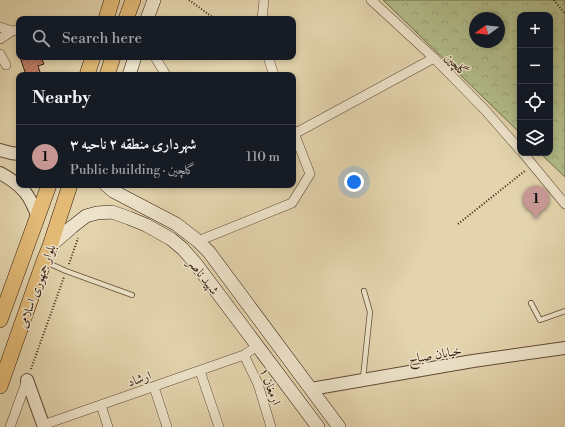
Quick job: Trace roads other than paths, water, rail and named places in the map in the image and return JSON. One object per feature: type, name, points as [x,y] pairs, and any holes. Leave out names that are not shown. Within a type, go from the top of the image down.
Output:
[{"type":"main road","points":[[107,16],[112,0]]},
{"type":"main road","points":[[127,16],[133,0]]},
{"type":"main road","points":[[149,16],[154,0]]},
{"type":"main road","points":[[88,72],[92,60]]},
{"type":"main road","points":[[129,72],[134,60]]},
{"type":"main road","name":"بلوار جمهوری اسلامی","points":[[0,320],[47,188]]},
{"type":"main road","name":"بلوار جمهوری اسلامی","points":[[0,386],[69,188]]},
{"type":"main road","name":"شهید ناصر","points":[[110,188],[176,224],[198,241],[209,252],[339,427]]},
{"type":"main road","name":"شهید ناصر","points":[[50,246],[86,216],[97,213],[112,212],[146,225],[171,239],[183,249],[196,264],[318,427]]},
{"type":"main road","points":[[297,399],[311,389]]},
{"type":"street","points":[[262,16],[264,0]]},
{"type":"street","name":"گلچین","points":[[371,0],[434,58],[485,110],[517,147]]},
{"type":"street","points":[[0,27],[16,30]]},
{"type":"street","points":[[0,39],[16,30]]},
{"type":"street","points":[[0,54],[6,65]]},
{"type":"street","points":[[296,131],[434,58]]},
{"type":"street","points":[[158,60],[164,72]]},
{"type":"street","points":[[269,60],[273,72]]},
{"type":"street","points":[[198,241],[292,203],[310,174],[296,137]]},
{"type":"street","points":[[0,150],[16,154]]},
{"type":"street","points":[[526,156],[565,204]]},
{"type":"street","points":[[21,188],[29,198],[37,215]]},
{"type":"street","name":"ارشاد","points":[[43,426],[244,355],[257,346]]},
{"type":"street","name":"خیابان صباح","points":[[311,389],[565,348]]},
{"type":"street","name":"ارمغان ۱","points":[[244,355],[258,384],[271,427]]},
{"type":"street","points":[[200,371],[219,427]]},
{"type":"street","points":[[27,380],[43,426]]},
{"type":"street","points":[[10,427],[27,380]]},
{"type":"street","points":[[154,387],[167,427]]},
{"type":"street","points":[[101,405],[108,427]]},
{"type":"lane","points":[[44,261],[66,271],[132,295]]},
{"type":"lane","points":[[363,380],[370,312],[364,291]]},
{"type":"lane","points":[[531,303],[540,320],[565,311]]},
{"type":"place","name":"شهرداری منطقه ۲ ناحیه ۳","points":[[536,219]]}]
